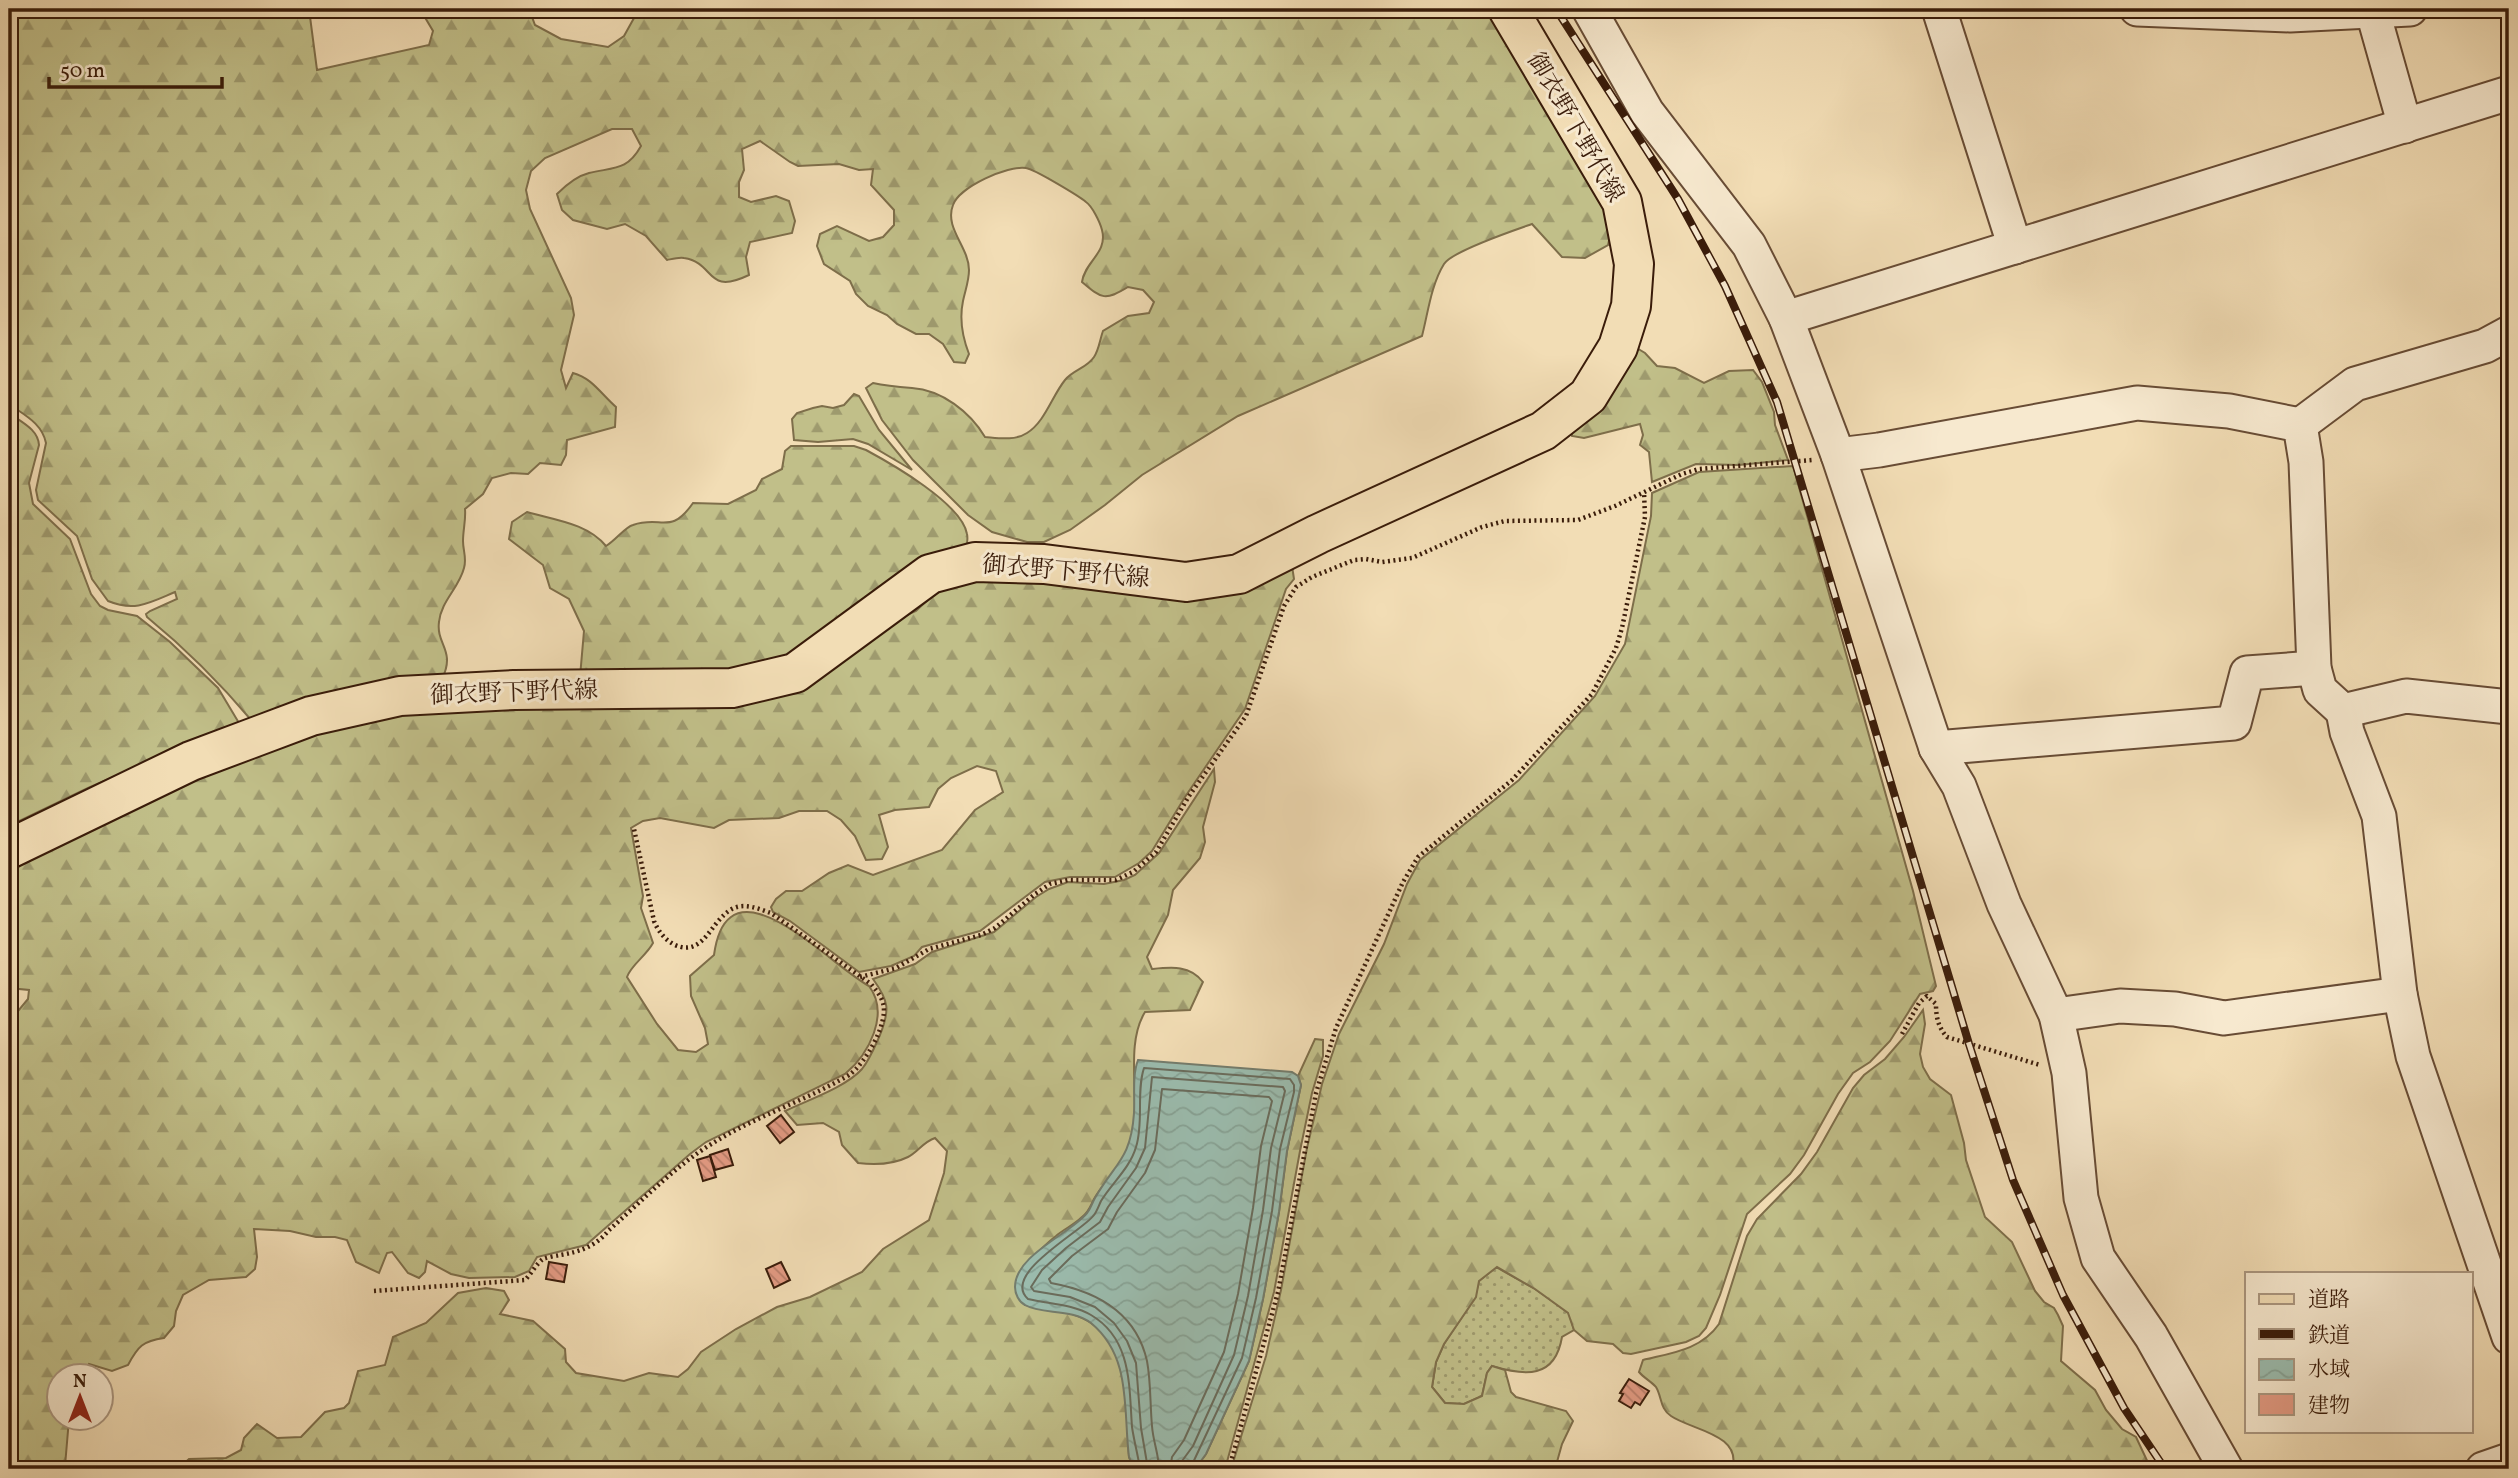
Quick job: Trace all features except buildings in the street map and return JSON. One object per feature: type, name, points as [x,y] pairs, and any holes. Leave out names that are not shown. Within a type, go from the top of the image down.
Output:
[{"type":"main road","name":"御衣野下野代線","points":[[9,849],[191,761],[311,716],[400,696],[514,690],[732,688],[795,673],[930,574],[975,562],[1044,564],[1186,582],[1240,574],[1318,534],[1543,431],[1587,396],[1618,347],[1630,306],[1634,264],[1622,202],[1508,9]]},
{"type":"street","points":[[1588,9],[1647,112],[1749,245],[1786,318],[1838,455],[1936,748],[1959,786],[2004,904],[2056,1015],[2069,1073],[2081,1198],[2098,1258],[2151,1336],[2226,1469]]},
{"type":"street","points":[[1939,9],[2015,247]]},
{"type":"street","points":[[2137,9],[2290,15],[2410,9]]},
{"type":"street","points":[[2372,9],[2405,126]]},
{"type":"street","points":[[1786,318],[2509,93]]},
{"type":"street","points":[[1838,455],[2137,403],[2229,411],[2300,425],[2355,384],[2485,346],[2509,333]]},
{"type":"street","points":[[2300,425],[2306,462],[2314,668],[2320,690],[2343,711],[2347,732],[2379,816],[2400,994],[2413,1056],[2509,1337]]},
{"type":"street","points":[[1936,748],[2234,723],[2248,673],[2314,668]]},
{"type":"street","points":[[2343,711],[2406,696],[2509,707]]},
{"type":"street","points":[[2056,1015],[2120,1006],[2175,1009],[2224,1018],[2400,994]]},
{"type":"street","points":[[2483,1469],[2509,1460]]},
{"type":"path","points":[[860,977],[896,968],[929,949],[988,931],[1050,884],[1068,880],[1116,880],[1133,872],[1156,852],[1189,796],[1246,716],[1284,606],[1296,587],[1312,578],[1354,560],[1396,562],[1412,558],[1482,527],[1505,521],[1578,520],[1699,469],[1795,463],[1838,455]]},
{"type":"path","points":[[1229,1469],[1278,1292],[1313,1104],[1336,1028],[1403,882],[1418,857],[1512,780],[1592,694],[1616,648],[1622,628],[1645,517],[1644,492]]},
{"type":"path","points":[[374,1291],[524,1280],[539,1262],[546,1258],[578,1252],[600,1240],[656,1188],[712,1143],[751,1121],[835,1083],[857,1069],[871,1049],[884,1010],[880,994],[871,984],[771,913],[752,906],[741,906],[724,914],[713,925],[703,942],[695,947],[676,945],[667,939],[654,920],[634,829]]},
{"type":"path","points":[[1902,1034],[1919,1003],[1927,996],[1936,1004],[1938,1023],[1947,1037],[2069,1073]]},
{"type":"green space","points":[[9,9],[309,9],[317,70],[429,45],[433,31],[420,9],[529,9],[535,25],[561,39],[608,47],[624,36],[639,9],[1490,9],[1614,219],[1608,245],[1585,258],[1562,257],[1532,224],[1459,253],[1444,264],[1440,272],[1422,336],[1238,416],[1142,475],[1070,530],[1044,542],[1027,542],[992,532],[968,515],[913,460],[882,420],[866,388],[873,383],[934,393],[963,411],[985,437],[1017,437],[1027,433],[1044,416],[1065,380],[1094,357],[1103,331],[1128,316],[1149,313],[1154,302],[1143,290],[1128,287],[1114,295],[1104,296],[1082,282],[1087,268],[1102,245],[1103,238],[1100,223],[1088,204],[1075,194],[1026,168],[1008,170],[985,179],[957,198],[951,213],[954,230],[968,262],[969,274],[961,321],[969,354],[965,363],[954,362],[943,344],[929,334],[916,334],[868,306],[856,294],[850,281],[824,264],[817,246],[820,234],[837,226],[869,241],[883,237],[894,225],[894,210],[871,185],[873,169],[859,170],[839,164],[798,166],[760,141],[742,149],[744,170],[739,182],[739,197],[751,202],[776,196],[789,201],[795,221],[792,233],[750,242],[746,257],[749,275],[725,282],[712,276],[694,261],[682,258],[667,260],[646,236],[625,224],[607,229],[573,220],[562,210],[557,194],[568,184],[585,174],[625,164],[641,146],[632,129],[612,129],[545,158],[531,171],[526,190],[530,209],[571,298],[574,315],[561,370],[566,388],[573,373],[591,383],[616,407],[615,427],[567,440],[566,455],[561,465],[540,463],[528,474],[511,473],[492,478],[483,494],[465,509],[464,568],[440,614],[440,637],[447,661],[442,679],[252,721],[202,667],[147,617],[146,614],[150,611],[177,599],[175,592],[134,606],[108,601],[92,579],[77,536],[38,500],[36,490],[46,443],[44,436],[36,425],[9,404]]},
{"type":"green space","points":[[1635,347],[1657,366],[1675,368],[1704,383],[1729,371],[1753,370],[1762,382],[1774,412],[1775,425],[1788,460],[1739,465],[1696,464],[1652,482],[1649,452],[1640,445],[1643,435],[1640,424],[1584,438],[1572,436],[1572,428]]},
{"type":"green space","points":[[854,394],[859,396],[879,430],[912,470],[868,444],[853,439],[818,442],[794,440],[792,419],[797,413],[822,406],[833,408],[844,405]]},
{"type":"green space","points":[[9,413],[28,426],[38,439],[39,445],[29,483],[33,504],[70,539],[91,594],[100,606],[137,616],[170,642],[218,688],[239,723],[88,788],[9,826]]},
{"type":"green space","points":[[791,446],[854,446],[878,456],[924,486],[953,510],[967,534],[967,545],[781,666],[580,677],[584,631],[569,599],[550,588],[543,565],[509,539],[512,522],[527,512],[559,520],[580,527],[606,546],[633,525],[672,522],[693,503],[728,504],[756,490],[762,479],[782,469],[785,451]]},
{"type":"green space","points":[[1793,466],[1913,891],[1936,986],[1933,991],[1920,994],[1890,1041],[1870,1062],[1853,1073],[1790,1174],[1747,1214],[1720,1295],[1706,1328],[1699,1336],[1686,1342],[1631,1354],[1623,1353],[1613,1344],[1587,1341],[1574,1330],[1568,1313],[1535,1289],[1497,1267],[1479,1281],[1476,1297],[1444,1344],[1436,1362],[1432,1387],[1445,1403],[1464,1404],[1482,1396],[1487,1373],[1492,1366],[1505,1370],[1511,1392],[1516,1397],[1566,1411],[1573,1421],[1562,1444],[1555,1469],[1231,1469],[1266,1356],[1322,1084],[1339,1034],[1384,944],[1407,884],[1420,860],[1519,780],[1595,696],[1625,644],[1651,516],[1652,493],[1699,472]]},
{"type":"green space","points":[[1292,566],[1294,579],[1286,589],[1245,709],[1152,851],[1139,863],[1115,877],[1070,877],[1045,882],[980,931],[922,947],[914,956],[891,966],[859,972],[790,921],[773,912],[771,907],[786,891],[802,891],[829,873],[848,865],[873,875],[942,850],[975,810],[1003,792],[996,771],[977,766],[951,778],[938,789],[929,807],[895,810],[879,815],[888,847],[882,859],[866,860],[855,836],[841,820],[827,811],[799,811],[779,818],[729,820],[714,828],[660,818],[643,821],[631,828],[643,896],[641,908],[653,943],[627,977],[657,1024],[678,1050],[696,1052],[708,1044],[705,1028],[691,996],[690,976],[714,955],[723,926],[738,913],[758,914],[806,939],[869,986],[875,997],[877,1021],[869,1045],[854,1066],[845,1074],[706,1142],[586,1245],[537,1257],[529,1271],[515,1277],[469,1278],[451,1274],[427,1261],[425,1272],[419,1278],[408,1273],[392,1252],[387,1253],[379,1273],[356,1262],[347,1240],[290,1231],[254,1229],[257,1257],[255,1269],[246,1277],[209,1280],[183,1295],[176,1311],[174,1326],[164,1338],[142,1346],[128,1365],[116,1370],[116,1362],[46,1362],[46,1432],[68,1432],[65,1466],[50,1469],[9,1469],[9,1022],[28,999],[29,990],[9,988],[9,861],[193,769],[365,716],[605,700],[846,651],[876,638],[898,619],[916,611],[934,594],[962,579]]},
{"type":"green space","points":[[1214,769],[1215,782],[1203,827],[1205,842],[1200,858],[1173,890],[1168,915],[1147,957],[1152,969],[1186,970],[1203,982],[1190,1010],[1145,1012],[1135,1042],[1135,1112],[1127,1153],[1086,1213],[1047,1244],[1021,1270],[1025,1305],[1081,1317],[1102,1333],[1112,1347],[1124,1382],[1129,1457],[1134,1469],[178,1469],[189,1459],[226,1458],[241,1450],[244,1438],[257,1424],[277,1438],[301,1437],[325,1412],[344,1408],[349,1403],[358,1371],[385,1365],[393,1337],[426,1323],[458,1293],[486,1288],[504,1291],[509,1300],[500,1314],[533,1321],[565,1349],[566,1362],[576,1373],[624,1381],[649,1373],[678,1377],[701,1352],[736,1329],[777,1307],[810,1297],[862,1272],[883,1249],[929,1220],[944,1173],[947,1151],[935,1138],[912,1155],[896,1162],[858,1163],[842,1145],[839,1132],[823,1123],[797,1125],[785,1111],[837,1087],[855,1076],[865,1065],[880,1035],[886,1012],[885,1000],[873,979],[915,964],[932,952],[994,932],[1049,889],[1068,882],[1104,884],[1135,875],[1159,853]]},
{"type":"green space","points":[[1923,1010],[1925,1024],[1920,1054],[1923,1067],[1930,1079],[1951,1095],[1966,1160],[1985,1217],[2012,1242],[2035,1291],[2058,1315],[2063,1326],[2061,1361],[2095,1390],[2106,1410],[2122,1429],[2136,1437],[2151,1469],[1732,1469],[1733,1457],[1730,1448],[1713,1435],[1667,1413],[1656,1387],[1639,1372],[1643,1360],[1694,1345],[1712,1333],[1719,1324],[1747,1236],[1757,1219],[1801,1174],[1817,1152],[1853,1088],[1864,1075],[1885,1059]]},
{"type":"green space","points":[[1315,1039],[1323,1040],[1323,1056],[1312,1093],[1274,1292],[1225,1469],[1195,1469],[1206,1454],[1249,1361],[1263,1299],[1287,1151],[1301,1085],[1298,1076]]},
{"type":"green space","points":[[1496,1267],[1535,1289],[1569,1313],[1574,1330],[1562,1337],[1553,1361],[1545,1367],[1537,1371],[1516,1372],[1492,1366],[1487,1373],[1482,1396],[1464,1404],[1445,1403],[1432,1387],[1436,1362],[1444,1344],[1475,1297],[1479,1281]]},
{"type":"water","points":[[1138,1060],[1292,1072],[1298,1076],[1301,1085],[1287,1151],[1263,1299],[1249,1361],[1206,1454],[1195,1469],[1134,1469],[1129,1457],[1123,1385],[1113,1352],[1104,1337],[1083,1318],[1025,1305],[1019,1300],[1015,1290],[1017,1275],[1024,1265],[1087,1213],[1126,1151],[1134,1113],[1134,1079]]},
{"type":"railway","points":[[1556,9],[1678,199],[1725,286],[1777,402],[1969,1044],[2013,1180],[2063,1295],[2124,1408],[2165,1469]]}]
